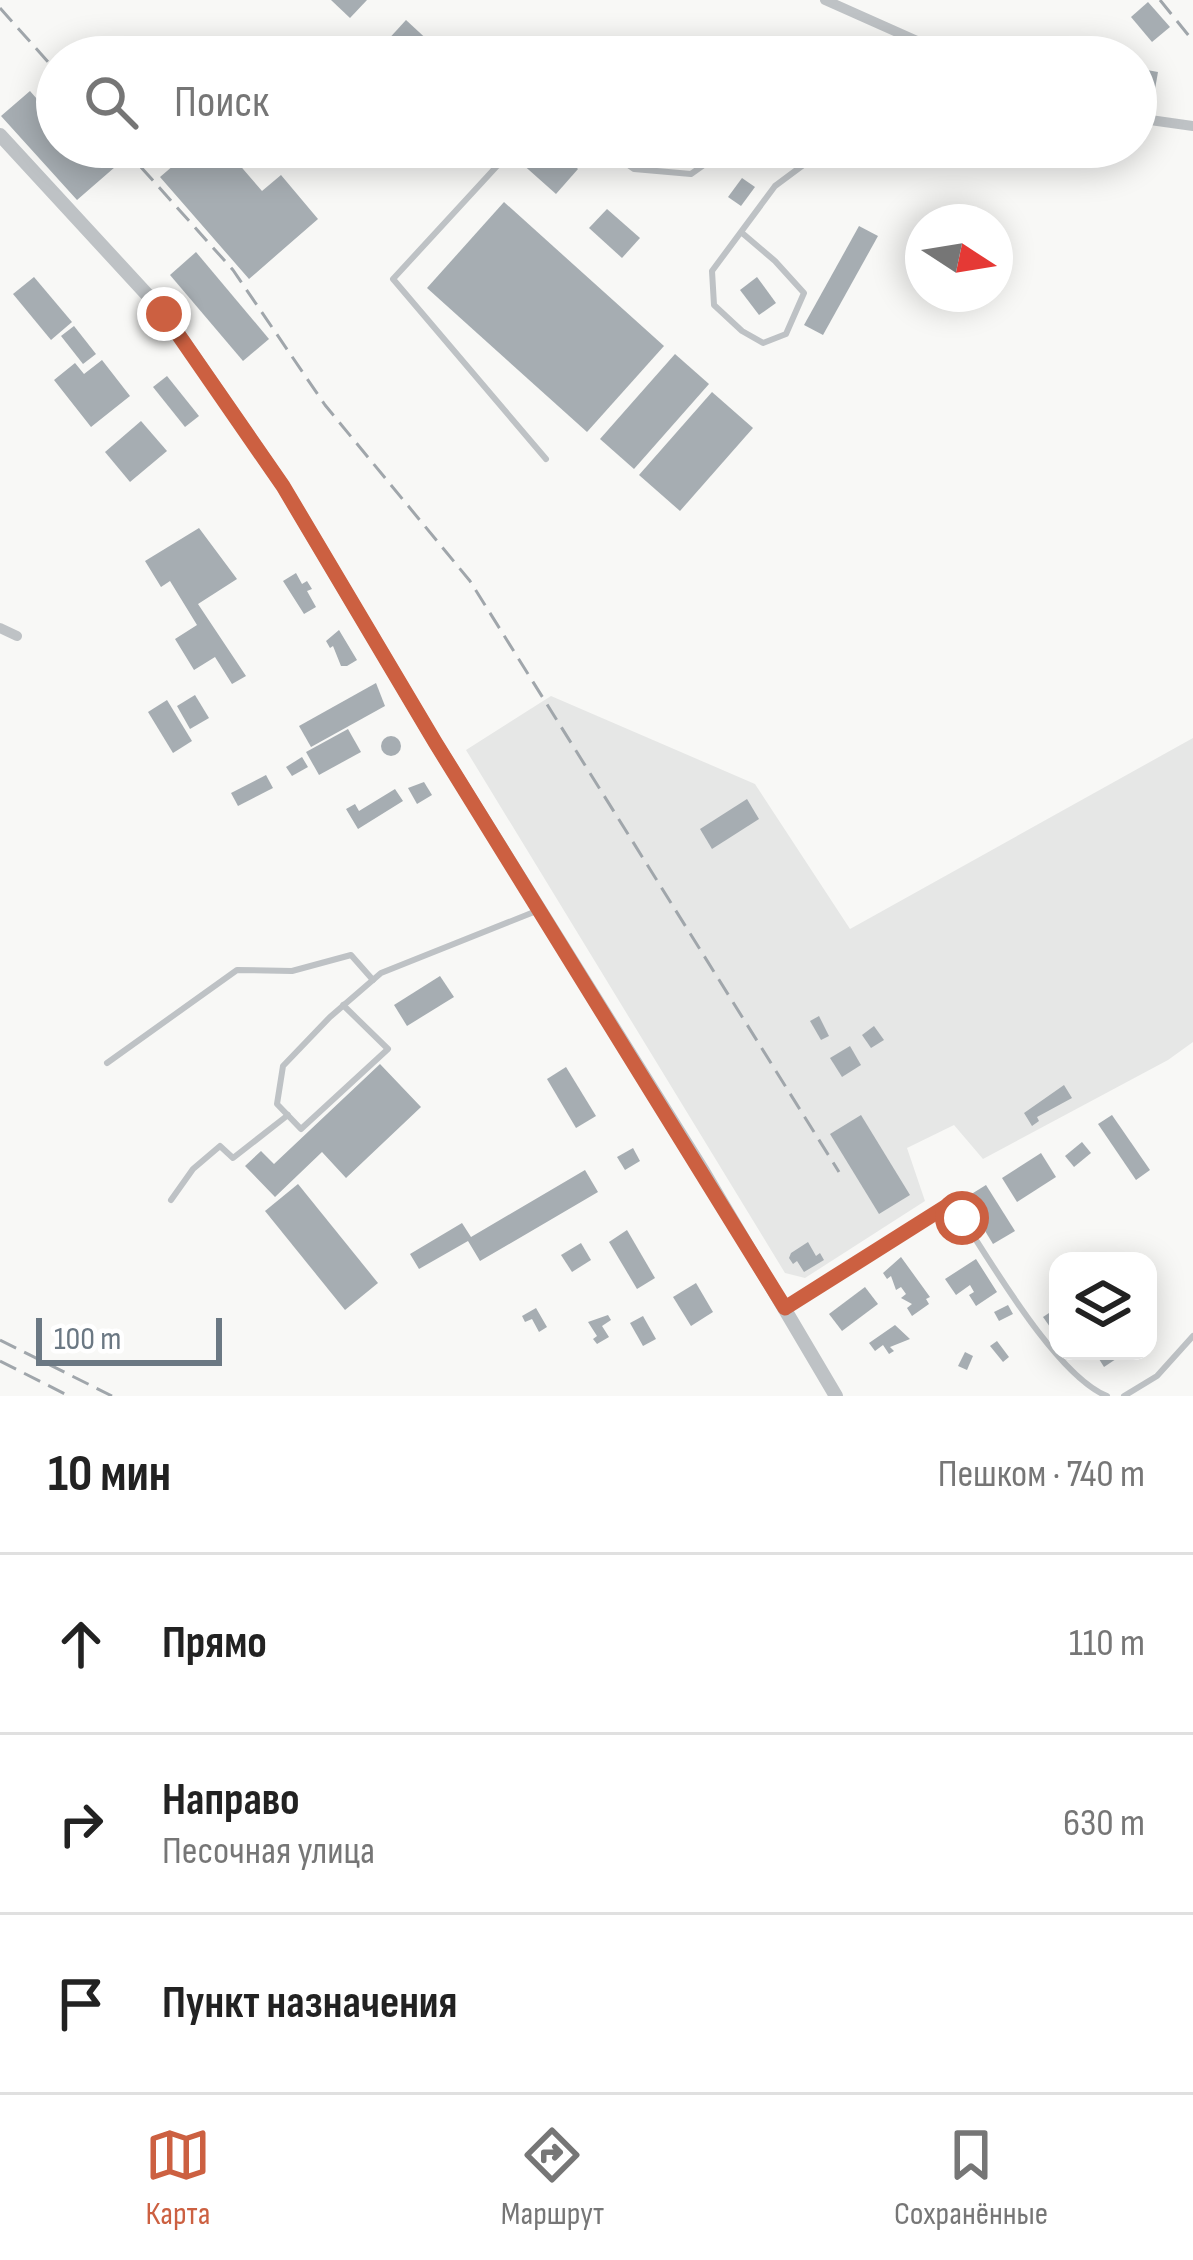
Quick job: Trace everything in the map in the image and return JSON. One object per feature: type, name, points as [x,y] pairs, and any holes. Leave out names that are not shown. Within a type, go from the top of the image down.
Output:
[{"type":"street","points":[[825,0],[906,36]]},
{"type":"street","points":[[1157,121],[1193,126]]},
{"type":"street","points":[[0,135],[164,314],[283,486],[836,1396]]},
{"type":"street","points":[[0,628],[17,636]]},
{"type":"lane","points":[[495,168],[393,279],[546,459]]},
{"type":"lane","points":[[631,168],[691,174],[699,168]]},
{"type":"lane","points":[[741,232],[804,293],[786,334],[763,343],[713,305],[712,271],[775,186],[799,168]]},
{"type":"lane","points":[[343,1005],[388,1049],[301,1129],[277,1104],[283,1066],[343,1005],[381,973],[539,910]]},
{"type":"lane","points":[[107,1063],[237,970],[292,970],[351,955],[373,980]]},
{"type":"lane","points":[[171,1200],[193,1169],[220,1146],[233,1159],[288,1115]]},
{"type":"lane","points":[[785,1308],[929,1216],[952,1208],[1058,1353],[1089,1386],[1107,1396]]},
{"type":"lane","points":[[1124,1396],[1157,1376],[1193,1336]]},
{"type":"shaded area","points":[[551,696],[755,784],[850,929],[1193,738],[1193,1042],[983,1159],[954,1125],[907,1148],[925,1201],[805,1278],[785,1273],[466,750]]},
{"type":"building","points":[[331,0],[367,0],[350,18]]},
{"type":"building","points":[[1148,2],[1170,27],[1157,38],[1147,36],[1131,17]]},
{"type":"building","points":[[406,20],[423,36],[391,36]]},
{"type":"building","points":[[30,91],[36,98],[36,155],[1,116]]},
{"type":"building","points":[[48,168],[114,168],[77,200]]},
{"type":"building","points":[[170,168],[242,168],[262,191],[281,175],[318,219],[249,279],[160,177]]},
{"type":"building","points":[[527,168],[577,168],[556,194]]},
{"type":"building","points":[[742,178],[755,187],[741,206],[728,197]]},
{"type":"building","points":[[504,202],[664,346],[587,432],[427,288]]},
{"type":"building","points":[[607,209],[640,238],[622,258],[589,228]]},
{"type":"building","points":[[859,226],[878,236],[823,335],[804,325]]},
{"type":"building","points":[[196,252],[269,339],[243,361],[170,275]]},
{"type":"building","points":[[34,277],[72,322],[51,340],[13,294]]},
{"type":"building","points":[[757,277],[776,303],[759,315],[740,290]]},
{"type":"building","points":[[74,326],[96,354],[83,364],[61,336]]},
{"type":"building","points":[[675,354],[709,384],[634,469],[600,439]]},
{"type":"building","points":[[102,360],[130,396],[91,427],[54,380],[75,363],[84,374]]},
{"type":"building","points":[[167,376],[199,416],[185,427],[153,387]]},
{"type":"building","points":[[712,392],[753,428],[680,511],[639,475]]},
{"type":"building","points":[[141,421],[167,451],[130,482],[105,452]]},
{"type":"building","points":[[199,528],[237,579],[198,604],[246,676],[232,684],[215,657],[194,670],[175,639],[197,625],[170,581],[161,587],[145,561]]},
{"type":"building","points":[[296,573],[312,589],[307,591],[316,607],[304,614],[283,581]]},
{"type":"building","points":[[339,630],[357,660],[347,666],[341,666],[326,641]]},
{"type":"building","points":[[376,683],[385,706],[311,747],[299,726]]},
{"type":"building","points":[[195,695],[209,718],[190,729],[177,706]]},
{"type":"building","points":[[167,700],[192,741],[173,753],[148,712]]},
{"type":"building","points":[[348,729],[361,752],[319,775],[306,752]]},
{"type":"building","points":[[391,736],[401,746],[391,756],[381,746]]},
{"type":"building","points":[[302,757],[308,767],[292,776],[286,767]]},
{"type":"building","points":[[266,775],[273,788],[238,806],[231,793]]},
{"type":"building","points":[[424,782],[432,795],[417,804],[408,788]]},
{"type":"building","points":[[395,789],[403,801],[358,829],[346,809],[355,804],[359,811]]},
{"type":"building","points":[[747,799],[759,819],[712,849],[700,829]]},
{"type":"building","points":[[440,976],[454,997],[407,1026],[394,1005]]},
{"type":"building","points":[[819,1016],[829,1036],[821,1040],[810,1021]]},
{"type":"building","points":[[874,1026],[884,1040],[871,1048],[862,1035]]},
{"type":"building","points":[[850,1046],[861,1065],[842,1077],[830,1058]]},
{"type":"building","points":[[380,1064],[421,1107],[346,1178],[322,1152],[275,1197],[245,1166],[261,1151],[274,1164]]},
{"type":"building","points":[[566,1067],[596,1116],[576,1128],[547,1079]]},
{"type":"building","points":[[1064,1085],[1072,1098],[1037,1117],[1039,1121],[1032,1126],[1024,1113]]},
{"type":"building","points":[[861,1115],[910,1195],[879,1214],[830,1134]]},
{"type":"building","points":[[1112,1115],[1150,1170],[1136,1180],[1098,1124]]},
{"type":"building","points":[[1082,1142],[1091,1153],[1074,1167],[1065,1156]]},
{"type":"building","points":[[633,1148],[640,1161],[625,1170],[617,1157]]},
{"type":"building","points":[[1041,1153],[1056,1177],[1017,1202],[1002,1178]]},
{"type":"building","points":[[585,1170],[598,1192],[480,1261],[468,1241],[419,1269],[410,1254],[462,1223],[471,1237]]},
{"type":"building","points":[[298,1184],[378,1283],[345,1310],[265,1211]]},
{"type":"building","points":[[986,1185],[1015,1231],[993,1244],[965,1198]]},
{"type":"building","points":[[627,1230],[655,1278],[637,1289],[609,1242]]},
{"type":"building","points":[[808,1242],[824,1260],[804,1272],[789,1258]]},
{"type":"building","points":[[581,1243],[591,1260],[572,1272],[561,1255]]},
{"type":"building","points":[[901,1257],[930,1297],[926,1299],[929,1304],[912,1316],[907,1308],[912,1304],[901,1298],[906,1294],[901,1287],[896,1290],[891,1276],[887,1279],[883,1273]]},
{"type":"building","points":[[976,1259],[997,1292],[976,1306],[969,1295],[974,1292],[970,1285],[956,1295],[945,1279]]},
{"type":"building","points":[[696,1283],[713,1312],[691,1326],[673,1297]]},
{"type":"building","points":[[865,1287],[878,1304],[842,1331],[829,1314]]},
{"type":"building","points":[[1008,1305],[1013,1314],[999,1321],[994,1312]]},
{"type":"building","points":[[536,1308],[547,1327],[539,1332],[532,1319],[525,1322],[522,1316]]},
{"type":"building","points":[[608,1315],[611,1320],[602,1326],[609,1337],[597,1344],[588,1322]]},
{"type":"building","points":[[643,1316],[656,1339],[643,1346],[630,1323]]},
{"type":"building","points":[[895,1325],[910,1339],[890,1347],[894,1351],[889,1354],[883,1345],[875,1351],[869,1343]]},
{"type":"building","points":[[997,1341],[1009,1357],[1003,1362],[990,1346]]},
{"type":"building","points":[[965,1352],[973,1356],[967,1370],[958,1366]]},
{"type":"railway","points":[[1160,0],[1193,41]]},
{"type":"railway","points":[[0,8],[36,48]]},
{"type":"railway","points":[[142,168],[233,270],[325,405],[470,581],[839,1172]]},
{"type":"railway","points":[[0,1340],[112,1396]]},
{"type":"railway","points":[[0,1361],[69,1396]]},
{"type":"route","points":[[164,314],[283,486],[435,742],[785,1308],[945,1207],[962,1218]]}]
